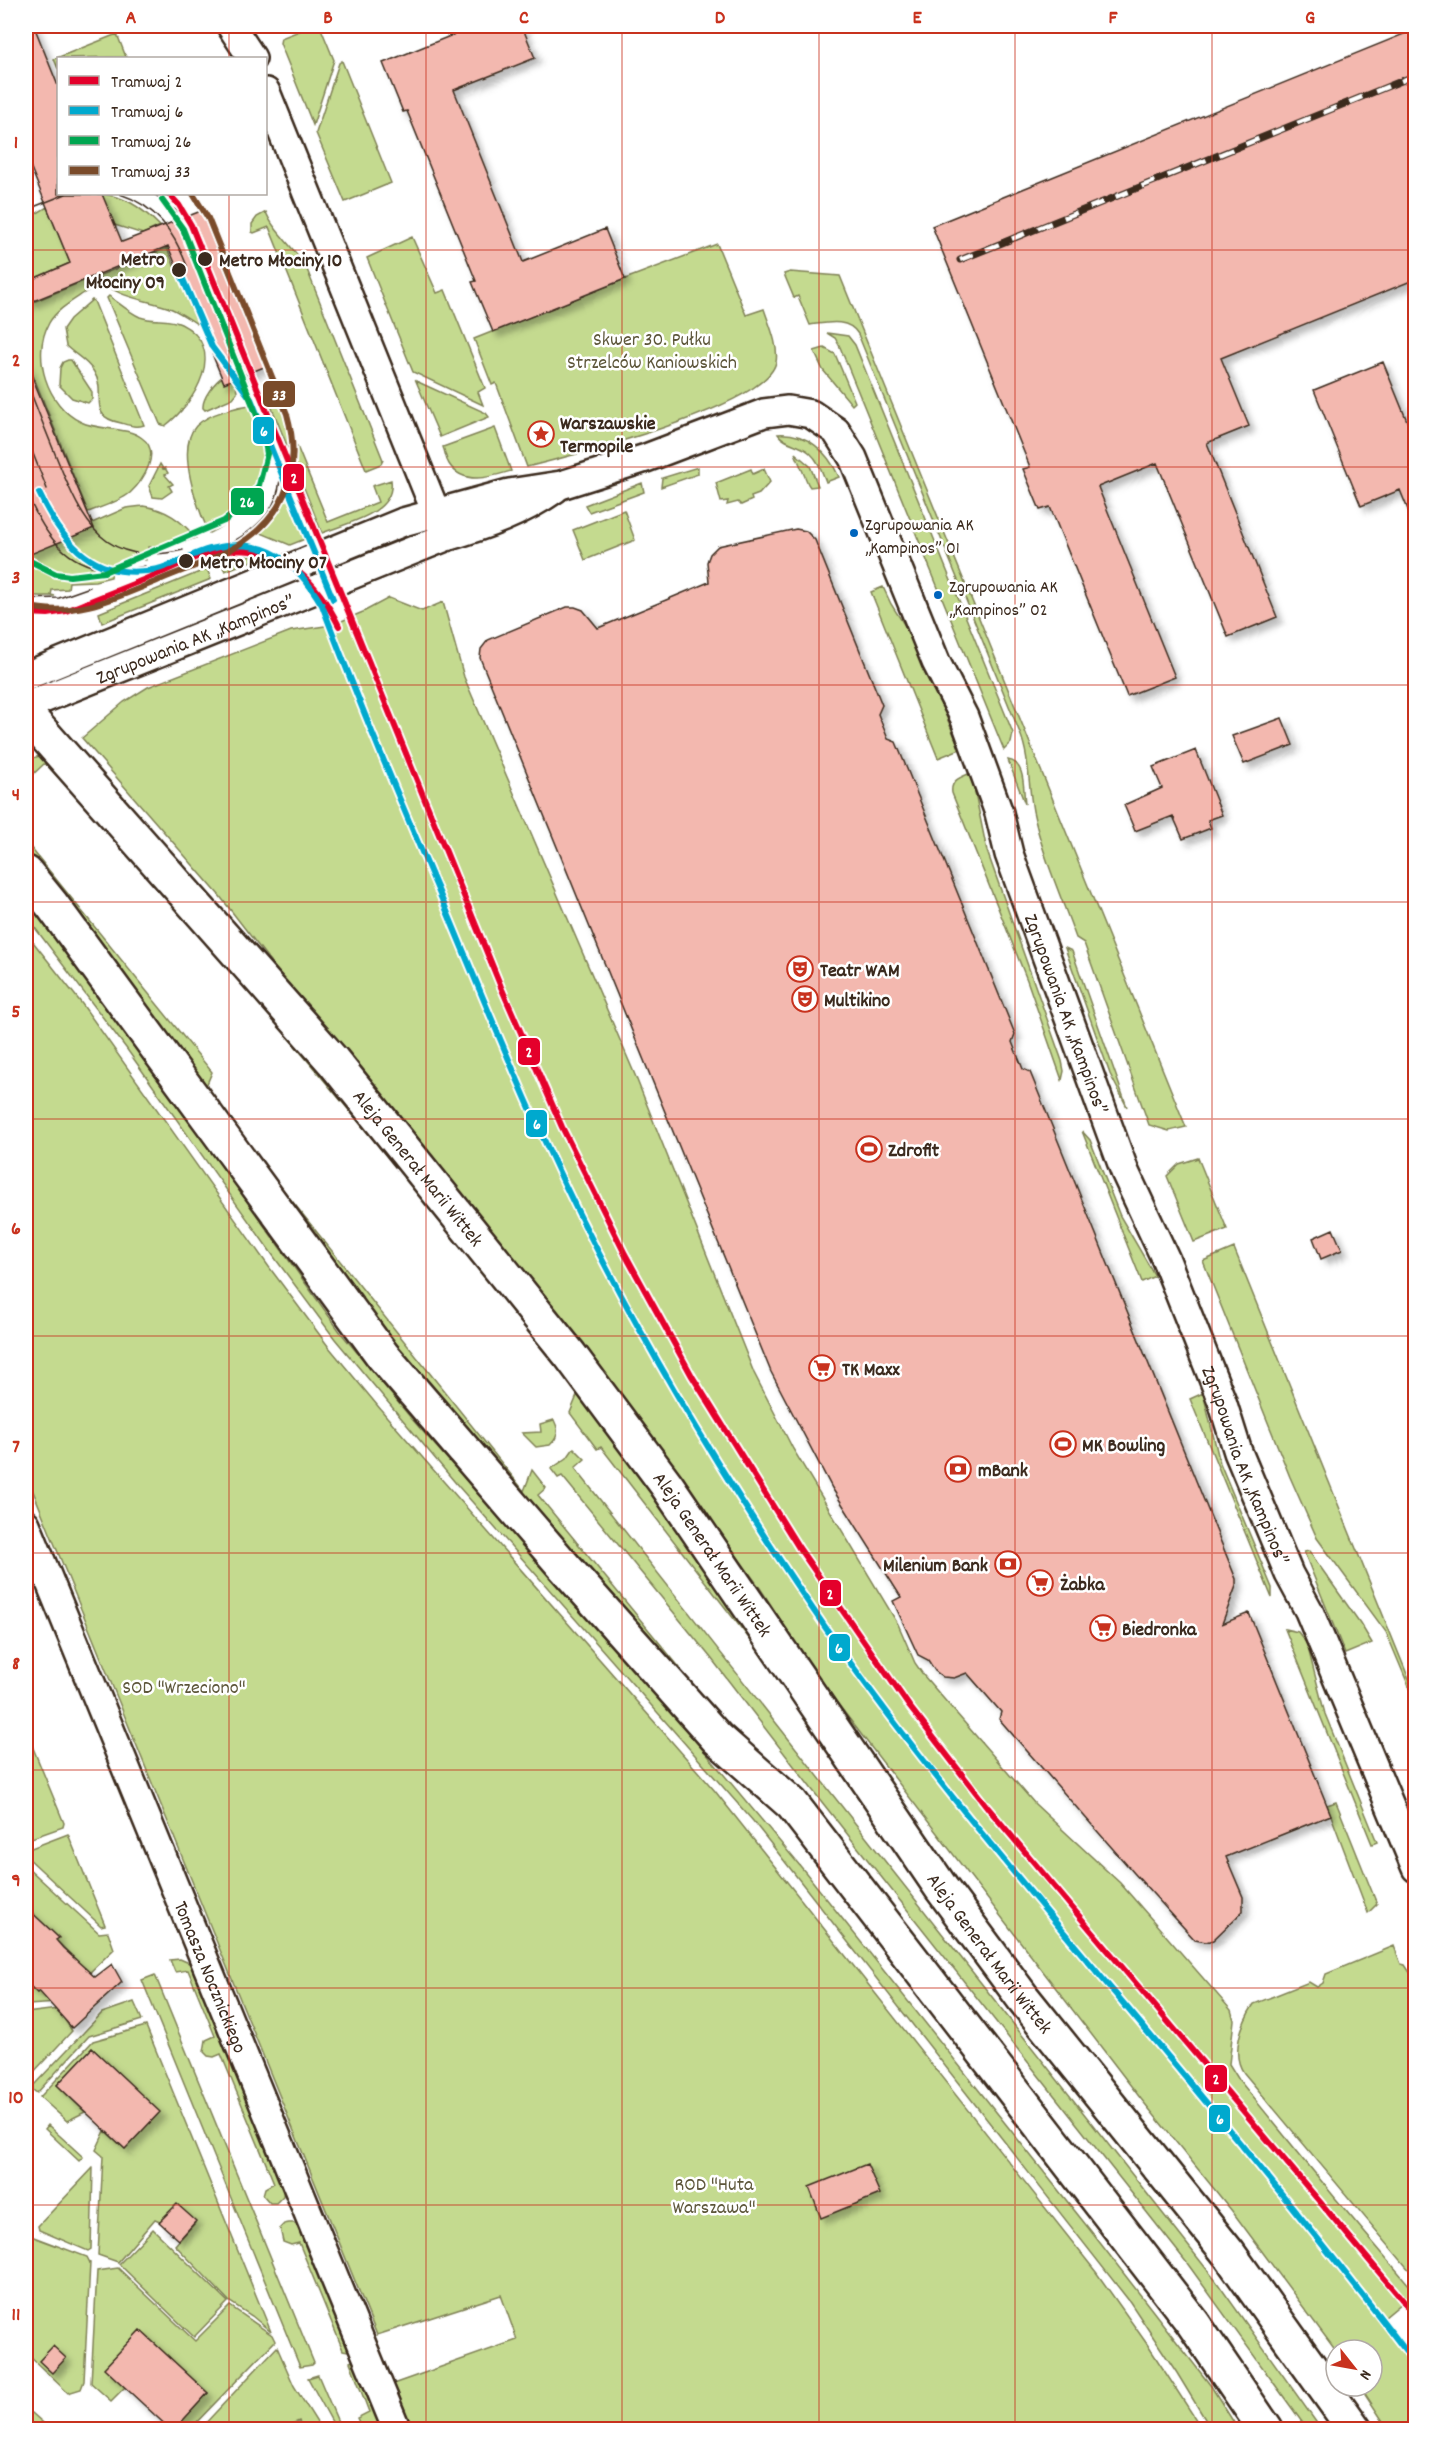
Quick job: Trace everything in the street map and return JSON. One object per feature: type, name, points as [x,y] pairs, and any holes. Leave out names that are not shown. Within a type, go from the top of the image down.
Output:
[{"type":"main road","name":"Aleja Generał Marii Wittek","points":[[26,714],[333,1061],[570,1355],[666,1484],[942,1889],[1023,1998],[1229,2254],[1355,2430]]},
{"type":"main road","points":[[26,873],[52,905],[382,1356],[562,1564],[717,1738],[792,1804],[1193,2323],[1266,2430]]},
{"type":"street","points":[[231,26],[251,57]]},
{"type":"street","points":[[244,26],[252,57]]},
{"type":"street","points":[[267,94],[441,525]]},
{"type":"street","name":"Zgrupowania AK „Kampinos”","points":[[26,706],[441,525],[509,493],[561,485],[646,458],[751,418],[776,411],[788,410],[811,414],[824,421],[846,443],[936,662],[969,731],[999,813],[1009,854],[1125,1172],[1166,1260],[1222,1401],[1246,1471],[1292,1581],[1309,1611],[1416,1868]]},
{"type":"street","name":"Zgrupowania AK „Kampinos”","points":[[26,676],[383,530],[441,525]]},
{"type":"street","name":"Tomasza Nocznickiego","points":[[26,1524],[88,1652],[398,2430]]},
{"type":"green space","points":[[312,26],[320,26],[334,60],[313,125],[280,43],[281,38]]},
{"type":"green space","points":[[117,34],[126,57],[59,57]]},
{"type":"green space","points":[[342,61],[391,183],[345,202],[316,133],[339,63]]},
{"type":"green space","points":[[93,195],[108,195],[130,202],[160,226],[143,234],[105,222]]},
{"type":"green space","points":[[47,207],[70,263],[26,282],[26,220]]},
{"type":"green space","points":[[266,212],[306,267],[383,460],[381,464],[366,470],[269,227],[252,232],[252,224],[257,217]]},
{"type":"green space","points":[[412,237],[437,293],[445,290],[485,388],[478,392],[483,405],[413,372],[367,258]]},
{"type":"green space","name":"Skwer 30. Pułku Strzelców Kaniowskich","points":[[717,244],[746,315],[764,309],[775,342],[777,356],[776,362],[764,379],[739,396],[705,412],[622,441],[527,467],[496,383],[492,385],[474,339]]},
{"type":"green space","points":[[167,248],[197,324],[172,309],[122,294],[105,284],[98,276]]},
{"type":"green space","points":[[790,272],[840,276],[1186,1127],[1169,1131],[1149,1125],[1084,943],[1076,938],[1047,859],[1033,811],[1027,762],[1020,733],[858,334],[849,325],[843,323],[810,325],[798,296],[794,298],[784,274]]},
{"type":"green space","points":[[86,280],[87,291],[61,309],[49,323],[42,350],[42,365],[46,379],[51,392],[69,415],[88,425],[136,434],[148,444],[150,451],[145,474],[130,493],[115,502],[88,512],[26,358],[26,305]]},
{"type":"green space","points":[[109,296],[140,317],[181,324],[195,334],[203,347],[205,361],[196,390],[187,404],[165,426],[160,424],[107,298]]},
{"type":"green space","points":[[92,300],[144,425],[129,425],[110,420],[104,415],[100,410],[98,380],[94,372],[66,346],[63,329],[70,319]]},
{"type":"green space","points":[[827,333],[848,336],[855,345],[1013,733],[1011,743],[1004,750],[840,347],[835,338]]},
{"type":"green space","points":[[824,348],[835,354],[855,402],[852,405],[823,370],[814,351]]},
{"type":"green space","points":[[71,360],[92,392],[92,399],[88,403],[72,398],[59,385],[60,368],[63,362]]},
{"type":"green space","points":[[224,376],[236,384],[237,393],[233,398],[205,410],[203,404],[207,395]]},
{"type":"green space","points":[[416,381],[486,413],[489,417],[440,437]]},
{"type":"green space","points":[[276,395],[328,522],[378,502],[372,486],[391,480],[390,492],[386,501],[378,509],[356,521],[322,533],[268,398]]},
{"type":"green space","points":[[256,404],[267,445],[264,480],[245,509],[229,522],[209,533],[190,479],[188,449],[190,436],[196,426],[208,417],[233,408]]},
{"type":"green space","points":[[495,428],[511,471],[478,478],[455,471],[448,462],[443,447]]},
{"type":"green space","points":[[778,434],[798,436],[815,445],[829,459],[839,477],[826,482],[818,463],[810,453],[784,440]]},
{"type":"green space","points":[[795,453],[810,466],[818,486],[810,487]]},
{"type":"green space","points":[[160,464],[163,469],[165,468],[168,473],[165,475],[173,484],[169,486],[172,491],[162,498],[153,497],[149,486]]},
{"type":"green space","points":[[698,467],[698,474],[661,487],[662,478]]},
{"type":"green space","points":[[751,469],[753,474],[764,469],[770,482],[759,494],[751,497],[752,500],[741,505],[738,502],[727,505],[728,501],[721,502],[716,483]]},
{"type":"green space","points":[[287,480],[310,537],[290,545],[261,533],[280,502]]},
{"type":"green space","points":[[642,483],[644,492],[589,512],[585,505]]},
{"type":"green space","points":[[143,506],[172,516],[196,538],[173,546],[148,547],[146,560],[128,559],[127,567],[112,567],[111,577],[95,581],[69,582],[68,589],[52,590],[51,595],[55,596],[26,596],[26,552],[126,508]]},
{"type":"green space","points":[[624,510],[635,540],[585,560],[573,530]]},
{"type":"green space","points":[[244,555],[259,558],[225,571],[218,558]]},
{"type":"green space","points":[[207,569],[211,579],[102,623],[99,613]]},
{"type":"green space","points":[[301,576],[306,581],[62,680],[58,674]]},
{"type":"green space","points":[[883,587],[914,640],[960,749],[938,758],[871,592]]},
{"type":"green space","points":[[389,598],[422,611],[443,602],[464,677],[635,1075],[754,1373],[793,1449],[898,1624],[915,1663],[924,1676],[1035,1804],[1120,1883],[1231,2010],[1234,2020],[1229,2064],[1239,2080],[1415,2292],[1415,2307],[1408,2298],[1384,2318],[1415,2362],[1415,2429],[1388,2429],[1368,2398],[1384,2398],[1384,2338],[1326,2338],[1232,2211],[1141,2099],[818,1678],[760,1588],[672,1466],[219,895],[82,738],[124,702],[148,687],[291,631],[332,625]]},
{"type":"green space","points":[[43,755],[316,1062],[487,1278],[215,952],[103,825],[45,763],[26,781],[26,760]]},
{"type":"green space","points":[[1008,760],[1014,762],[1021,771],[1025,804]]},
{"type":"green space","points":[[971,773],[987,851],[1062,1061],[1064,1071],[1062,1080],[1027,980],[952,793],[954,782]]},
{"type":"green space","points":[[26,842],[212,1072],[204,1090],[123,976],[26,853]]},
{"type":"green space","points":[[26,901],[114,1016],[341,1333],[411,1418],[674,1715],[806,1873],[1090,2230],[1211,2386],[1238,2429],[1211,2429],[1130,2302],[753,1821],[459,1487],[335,1339],[126,1048],[26,916]]},
{"type":"green space","name":"ROD \"Huta Warszawa\"","points":[[26,933],[82,1004],[328,1346],[387,1417],[715,1791],[1096,2272],[1147,2344],[1202,2429],[413,2429],[393,2384],[517,2340],[501,2295],[377,2335],[26,1474]]},
{"type":"green space","points":[[1065,948],[1072,951],[1127,1107],[1110,1074]]},
{"type":"green space","points":[[216,1106],[524,1491],[532,1470],[546,1488],[538,1495],[680,1668],[679,1672],[532,1510],[425,1385],[325,1256]]},
{"type":"green space","points":[[1082,1131],[1090,1140],[1120,1216],[1155,1276],[1142,1282]]},
{"type":"green space","points":[[1198,1158],[1227,1229],[1194,1242],[1167,1176],[1179,1164]]},
{"type":"green space","points":[[1234,1248],[1415,1694],[1415,1701],[1386,1632],[1317,1538],[1203,1261]]},
{"type":"green space","points":[[579,1391],[697,1550],[768,1658],[765,1659],[601,1447],[597,1449],[570,1413]]},
{"type":"green space","points":[[1203,1393],[1220,1463],[1272,1588],[1272,1598],[1190,1399]]},
{"type":"green space","points":[[554,1420],[557,1433],[550,1445],[536,1447],[522,1433],[541,1432],[540,1424]]},
{"type":"green space","points":[[574,1448],[585,1459],[575,1468],[1216,2281],[1321,2429],[1307,2429],[1187,2263],[814,1792],[711,1658],[562,1476],[558,1478],[551,1469],[567,1458]]},
{"type":"green space","points":[[1309,1551],[1372,1643],[1345,1654],[1304,1552]]},
{"type":"green space","points":[[1285,1629],[1298,1632],[1307,1644],[1325,1714],[1377,1842],[1372,1844]]},
{"type":"green space","points":[[26,1731],[64,1823],[63,1827],[26,1840],[26,1804],[32,1797],[26,1790]]},
{"type":"green space","points":[[1336,1802],[1377,1904],[1368,1913],[1327,1805]]},
{"type":"green space","points":[[68,1834],[105,1925],[101,1926],[26,1856],[26,1850]]},
{"type":"green space","points":[[26,1866],[99,1933],[108,1932],[114,1949],[58,2003],[28,2005],[26,2003],[26,1982],[37,1993],[75,1959],[56,1940],[58,1938],[27,1909],[26,1911]]},
{"type":"green space","points":[[1394,1946],[1401,1964],[1405,1965],[1415,1980],[1415,2277],[1244,2073],[1238,2057],[1239,2038],[1254,2004],[1309,1982],[1317,1987],[1323,1983],[1326,1974]]},
{"type":"green space","points":[[180,1959],[195,1969],[284,2187],[283,2196],[276,2203],[270,2203],[263,2195],[265,2188],[274,2183],[221,2054],[214,2057],[204,2052],[206,2040],[215,2036],[188,1970],[175,1972],[170,1960]]},
{"type":"green space","points":[[155,1975],[314,2363],[312,2365],[300,2367],[142,1980]]},
{"type":"green space","points":[[134,2002],[142,2020],[89,2036],[37,2093],[33,2090],[33,2086],[102,2013]]},
{"type":"green space","points":[[58,2009],[72,2031],[30,2076],[26,2013]]},
{"type":"green space","points":[[146,2026],[271,2332],[230,2302],[175,2245],[195,2223],[178,2206],[162,2222],[155,2219],[118,2262],[98,2255],[103,2156],[96,2150],[105,2131],[125,2149],[159,2112],[92,2048],[57,2085],[85,2112],[67,2121],[40,2097],[93,2041]]},
{"type":"green space","points":[[48,2125],[83,2157],[79,2161],[45,2129]]},
{"type":"green space","points":[[93,2168],[91,2249],[88,2251],[39,2230],[38,2226]]},
{"type":"green space","points":[[294,2223],[302,2231],[350,2348],[348,2351],[343,2350],[299,2243],[291,2245],[283,2242],[280,2228]]},
{"type":"green space","points":[[153,2229],[228,2302],[194,2337],[119,2264]]},
{"type":"green space","points":[[31,2236],[87,2257],[90,2263],[84,2381],[81,2389],[68,2393],[26,2353],[26,2243]]},
{"type":"green space","points":[[118,2268],[195,2341],[230,2306],[272,2335],[275,2341],[190,2429],[174,2429],[208,2393],[140,2330],[105,2368],[125,2387],[111,2401],[91,2383],[97,2271]]},
{"type":"green space","points":[[277,2347],[294,2386],[321,2429],[303,2429],[299,2421],[280,2429],[200,2429]]},
{"type":"green space","points":[[355,2360],[384,2429],[362,2429],[357,2418],[369,2412],[350,2362]]},
{"type":"green space","points":[[318,2375],[341,2429],[336,2429],[308,2378]]},
{"type":"green space","points":[[32,2413],[50,2429],[26,2429],[26,2416]]},
{"type":"building","points":[[26,26],[34,26],[57,84],[57,195],[102,195],[122,242],[201,211],[264,367],[224,383],[168,246],[26,304],[26,282],[70,263],[26,156]]},
{"type":"building","points":[[475,26],[522,26],[535,58],[454,90],[523,262],[605,229],[625,279],[493,332],[472,282],[476,281],[407,111],[403,112],[383,63]]},
{"type":"building","points":[[1416,29],[1416,279],[1221,358],[1249,426],[1207,443],[1277,617],[1228,637],[1157,463],[1098,487],[1175,677],[1127,696],[1050,507],[1040,510],[1023,469],[1030,467],[932,226]]},
{"type":"building","points":[[26,362],[94,528],[26,556]]},
{"type":"building","points":[[1383,362],[1416,443],[1415,527],[1400,490],[1361,506],[1314,390]]},
{"type":"building","points":[[796,529],[806,531],[815,540],[882,705],[878,714],[888,739],[896,742],[1015,1034],[1012,1042],[1023,1069],[1030,1072],[1236,1579],[1236,1586],[1222,1624],[1249,1613],[1331,1815],[1226,1857],[1243,1897],[1243,1911],[1213,1940],[1206,1942],[1195,1940],[999,1719],[1001,1712],[967,1673],[954,1678],[943,1677],[935,1671],[928,1660],[918,1655],[893,1601],[901,1597],[832,1488],[771,1372],[480,658],[481,649],[488,640],[567,607],[583,610],[598,628],[709,582],[707,562],[710,554],[718,546]]},
{"type":"building","points":[[1282,718],[1293,745],[1244,764],[1232,736]]},
{"type":"building","points":[[1196,750],[1222,815],[1208,820],[1211,828],[1183,839],[1173,816],[1135,831],[1124,805],[1162,788],[1153,767]]},
{"type":"building","points":[[1333,1229],[1342,1250],[1321,1259],[1313,1238]]},
{"type":"building","points":[[26,1907],[59,1938],[56,1940],[63,1948],[95,1977],[112,1964],[122,1982],[72,2028],[39,1991],[37,1993],[26,1982]]},
{"type":"building","points":[[92,2048],[160,2112],[125,2149],[57,2085]]},
{"type":"building","points":[[867,2164],[880,2194],[821,2218],[809,2187]]},
{"type":"building","points":[[177,2204],[196,2221],[179,2240],[159,2222]]},
{"type":"building","points":[[140,2330],[208,2393],[174,2430],[171,2430],[104,2368]]},
{"type":"building","points":[[53,2346],[66,2358],[52,2373],[39,2361]]},
{"type":"tram line","points":[[26,210],[64,195]]},
{"type":"tram line","points":[[123,195],[154,213],[170,231],[187,266]]},
{"type":"tram line","points":[[155,195],[181,214],[200,247]]},
{"type":"tram line","name":"2","points":[[170,195],[191,225],[501,987],[562,1127],[625,1254],[692,1376],[799,1548],[909,1706],[988,1808],[1416,2316]]},
{"type":"tram line","name":"33","points":[[26,606],[62,610],[96,604],[211,560],[262,527],[284,495],[293,457],[292,436],[287,414],[208,218],[194,195]]},
{"type":"tram line","name":"26","points":[[30,561],[56,574],[70,576],[104,572],[224,521],[245,505],[259,485],[267,454],[263,431],[183,229],[162,200]]},
{"type":"tram line","name":"6","points":[[179,270],[212,347],[251,399],[333,599]]},
{"type":"tram line","points":[[26,380],[77,504],[100,535],[115,546],[134,552],[156,554],[183,550]]},
{"type":"tram line","points":[[210,553],[249,532],[272,506],[281,472],[273,428]]},
{"type":"tram line","points":[[26,436],[47,489]]},
{"type":"tram line","points":[[26,491],[45,528],[69,555],[85,564],[102,568],[122,569],[145,566]]},
{"type":"tram line","name":"6","points":[[39,493],[48,511],[71,543],[99,565],[136,572],[158,569],[210,549],[246,546],[276,555],[301,575],[312,589],[322,605],[494,1023],[563,1181],[639,1328],[700,1434],[799,1589],[900,1730],[1005,1862],[1263,2172],[1409,2355]]},
{"type":"tram line","name":"2","points":[[26,613],[48,614],[66,611],[199,556],[234,550],[254,551],[273,556],[289,565],[317,590],[339,626]]},
{"type":"tram line","points":[[26,599],[59,598],[90,587]]},
{"type":"railway","points":[[960,260],[1416,75]]},
{"type":"place","name":"Metro Młociny 10","points":[[205,259]]},
{"type":"place","name":"Metro Młociny 09","points":[[179,270]]},
{"type":"place","name":"Warszawskie Termopile","points":[[541,434]]},
{"type":"place","name":"Zgrupowania AK „Kampinos” 01","points":[[854,533]]},
{"type":"place","name":"Metro Młociny 07","points":[[186,561]]},
{"type":"place","name":"Zgrupowania AK „Kampinos” 02","points":[[938,595]]},
{"type":"place","name":"Teatr WAM","points":[[800,969]]},
{"type":"place","name":"Multikino","points":[[805,999]]},
{"type":"place","name":"Zdrofit","points":[[869,1149]]},
{"type":"place","name":"TK Maxx","points":[[822,1368]]},
{"type":"place","name":"MK Bowling","points":[[1063,1444]]},
{"type":"place","name":"mBank","points":[[958,1469]]},
{"type":"place","name":"Milenium Bank","points":[[1008,1564]]},
{"type":"place","name":"Żabka","points":[[1040,1583]]},
{"type":"place","name":"Biedronka","points":[[1103,1628]]},
{"type":"park label","name":"SOD \"Wrzeciono\"","points":[[184,1686]]}]
